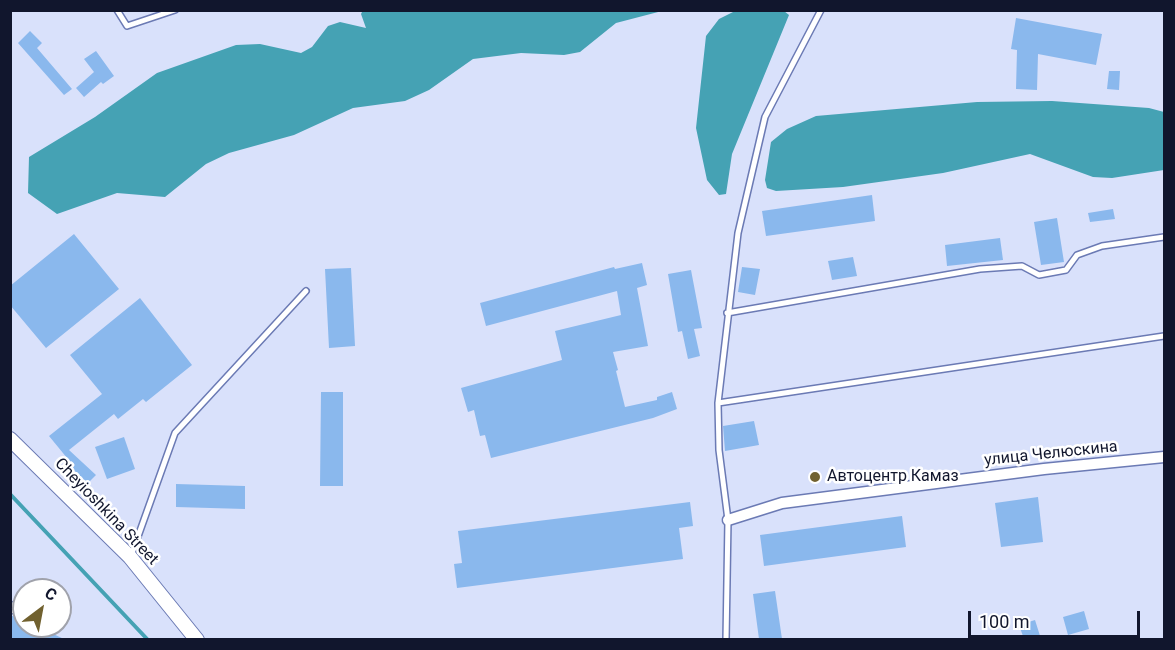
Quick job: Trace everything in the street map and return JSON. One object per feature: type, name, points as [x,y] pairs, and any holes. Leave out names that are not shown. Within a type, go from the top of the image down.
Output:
[{"type":"street","name":"Cheyioshkina Street","points":[[10,439],[130,557],[197,639]]},
{"type":"street","name":"улица Челюскина","points":[[728,520],[782,503],[1044,469],[1164,457]]},
{"type":"lane","points":[[117,10],[127,26],[175,10]]},
{"type":"lane","points":[[726,639],[728,520],[718,450],[718,403],[738,233],[765,117],[821,10]]},
{"type":"lane","points":[[727,313],[980,269],[1022,266],[1039,275],[1066,270],[1077,255],[1102,246],[1164,237]]},
{"type":"lane","points":[[130,557],[175,433],[306,291]]},
{"type":"lane","points":[[718,403],[1164,336]]},
{"type":"water","points":[[363,10],[662,11],[616,23],[580,52],[564,55],[521,53],[473,59],[429,90],[405,101],[353,108],[294,135],[229,153],[206,164],[165,197],[117,193],[57,214],[28,193],[29,157],[95,117],[157,73],[236,45],[260,44],[301,53],[312,47],[328,26],[340,22],[366,28],[361,14]]},
{"type":"water","points":[[737,10],[784,11],[789,15],[732,154],[726,194],[719,195],[707,180],[696,128],[706,36],[719,19]]},
{"type":"water","points":[[1052,101],[1149,108],[1164,112],[1164,170],[1112,178],[1093,177],[1030,154],[943,173],[843,187],[776,191],[767,188],[765,180],[771,142],[787,129],[816,116],[977,102]]},
{"type":"building","points":[[1016,18],[1102,34],[1096,65],[1038,54],[1037,90],[1016,89],[1017,50],[1011,49]]},
{"type":"building","points":[[30,31],[42,43],[37,48],[72,89],[64,95],[18,43]]},
{"type":"building","points":[[96,51],[114,76],[103,84],[101,82],[84,97],[76,88],[94,72],[84,59]]},
{"type":"building","points":[[1109,71],[1120,71],[1119,90],[1107,89]]},
{"type":"building","points":[[872,195],[875,221],[766,236],[762,211]]},
{"type":"building","points":[[1113,209],[1115,219],[1090,222],[1088,213]]},
{"type":"building","points":[[1057,218],[1064,262],[1041,265],[1034,222]]},
{"type":"building","points":[[74,234],[119,289],[46,348],[10,305],[10,286]]},
{"type":"building","points":[[1000,238],[1003,260],[947,266],[945,245]]},
{"type":"building","points":[[853,257],[857,276],[832,280],[828,261]]},
{"type":"building","points":[[642,263],[647,285],[637,288],[648,346],[613,352],[618,370],[616,371],[625,407],[657,400],[657,397],[672,392],[677,409],[653,418],[491,458],[485,435],[480,436],[474,410],[468,412],[461,388],[562,360],[555,331],[621,315],[617,291],[486,326],[480,303],[614,267],[615,269]]},
{"type":"building","points":[[742,267],[760,269],[755,295],[738,292]]},
{"type":"building","points":[[351,268],[355,346],[329,348],[325,269]]},
{"type":"building","points":[[691,270],[702,328],[694,329],[700,356],[688,359],[682,331],[678,332],[668,274]]},
{"type":"building","points":[[140,298],[192,365],[146,402],[143,399],[118,419],[114,414],[69,450],[96,475],[88,483],[69,466],[72,464],[49,436],[102,394],[70,355]]},
{"type":"building","points":[[321,392],[343,392],[343,486],[320,486]]},
{"type":"building","points":[[754,421],[759,445],[725,451],[723,426]]},
{"type":"building","points":[[124,437],[135,469],[107,479],[95,447]]},
{"type":"building","points":[[176,484],[245,486],[245,509],[176,507]]},
{"type":"building","points":[[1038,497],[1043,542],[1001,547],[995,503]]},
{"type":"building","points":[[690,502],[693,526],[679,528],[683,559],[457,588],[454,564],[462,563],[458,531]]},
{"type":"building","points":[[902,516],[906,547],[764,566],[760,535]]},
{"type":"building","points":[[775,591],[782,639],[759,639],[753,594]]},
{"type":"building","points":[[1084,611],[1089,629],[1068,635],[1063,617]]},
{"type":"building","points":[[10,615],[12,616],[12,638],[64,639],[10,639]]},
{"type":"building","points":[[1035,620],[1041,639],[1024,639],[1019,625]]},
{"type":"waterway","points":[[10,494],[148,640]]},
{"type":"place","name":"Автоцентр Камаз","points":[[815,477]]}]
